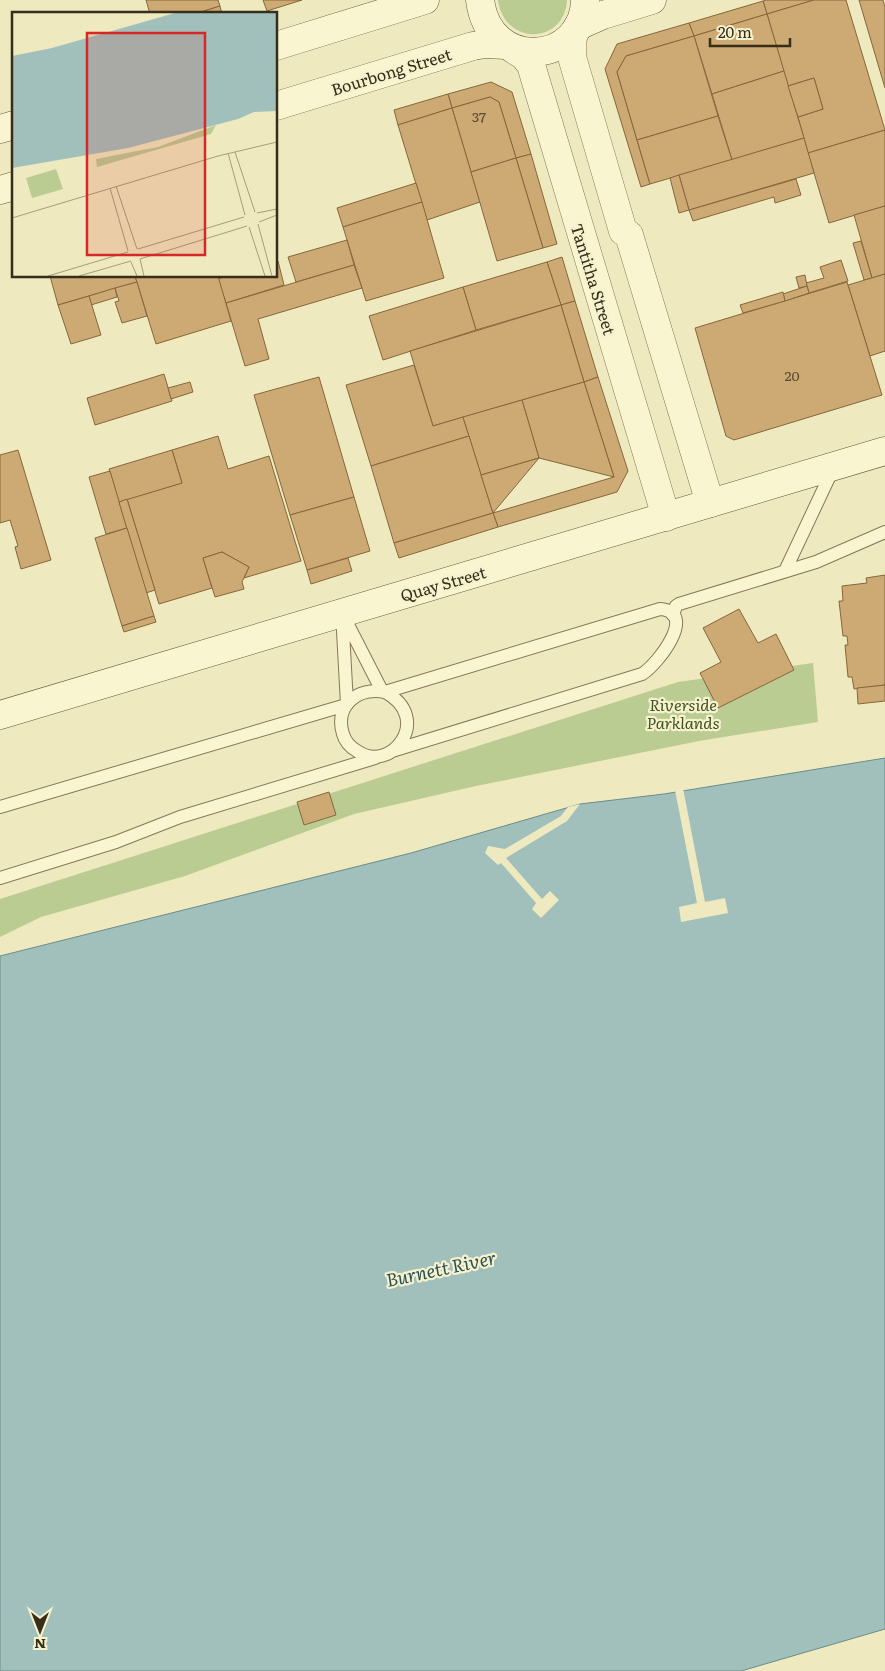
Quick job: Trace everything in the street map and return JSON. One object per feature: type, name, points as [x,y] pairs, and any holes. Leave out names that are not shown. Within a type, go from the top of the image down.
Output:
[{"type":"main road","points":[[278,45],[426,0]]},
{"type":"main road","name":"Tantitha Street","points":[[480,0],[487,26],[496,37],[524,56],[530,65],[666,517]]},
{"type":"main road","points":[[585,0],[583,15],[572,41],[572,57],[623,231],[630,235],[710,504]]},
{"type":"main road","points":[[576,28],[603,15],[652,0]]},
{"type":"main road","name":"Bourbong Street","points":[[278,105],[473,46],[486,44],[510,47],[526,52],[540,52],[554,48],[566,41],[576,28]]},
{"type":"main road","points":[[584,243],[623,231]]},
{"type":"main road","name":"Quay Street","points":[[0,715],[885,451]]},
{"type":"lane","points":[[785,571],[834,466]]},
{"type":"lane","points":[[0,878],[116,842],[180,817],[642,674],[648,670],[673,639],[676,628],[673,614],[676,606],[679,604],[816,562],[885,532]]},
{"type":"lane","points":[[383,691],[660,609],[673,614]]},
{"type":"lane","points":[[342,613],[383,691]]},
{"type":"lane","points":[[342,613],[346,705]]},
{"type":"lane","points":[[383,691],[394,696],[406,714],[408,724],[406,734],[400,744],[387,753],[371,756],[360,754],[344,738],[341,727],[346,705],[353,697],[363,692],[383,691]]},
{"type":"lane","points":[[0,807],[346,705]]},
{"type":"green space","points":[[498,0],[567,0],[564,15],[556,25],[546,32],[534,34],[522,32],[511,26],[503,15]]},
{"type":"green space","name":"Riverside Parklands","points":[[813,663],[818,722],[699,741],[476,786],[354,814],[185,876],[41,917],[0,937],[0,899],[678,682]]},
{"type":"water","name":"Burnett River","points":[[885,758],[885,1629],[741,1671],[0,1671],[0,956],[411,853],[580,804],[664,794]]},
{"type":"pier","points":[[683,788],[705,902],[725,898],[728,913],[681,922],[679,907],[697,903],[675,790]]},
{"type":"pier","points":[[580,804],[567,821],[506,858],[542,899],[550,891],[559,900],[541,918],[532,909],[536,903],[501,863],[498,865],[485,853],[488,846],[505,849],[561,816],[568,807]]},
{"type":"building","points":[[146,0],[218,0],[220,6],[201,12],[149,12]]},
{"type":"building","points":[[263,0],[302,0],[267,11]]},
{"type":"building","points":[[814,0],[767,14],[763,1]]},
{"type":"building","points":[[814,0],[846,0],[885,130],[808,153],[798,117],[823,109],[814,78],[788,86],[767,14]]},
{"type":"building","points":[[859,0],[883,0],[885,7],[885,88]]},
{"type":"building","points":[[763,1],[767,14],[694,36],[689,23]]},
{"type":"building","points":[[220,6],[222,12],[201,12]]},
{"type":"building","points":[[767,14],[784,71],[712,94],[694,36]]},
{"type":"building","points":[[689,23],[694,36],[626,56],[617,72],[650,184],[641,187],[605,69],[617,44]]},
{"type":"building","points":[[694,36],[718,116],[637,140],[617,72],[626,56]]},
{"type":"building","points":[[784,71],[804,138],[732,160],[712,94]]},
{"type":"building","points":[[814,78],[823,109],[798,117],[788,86]]},
{"type":"building","points":[[491,82],[512,92],[531,154],[516,158],[499,102],[490,97],[452,108],[448,94]]},
{"type":"building","points":[[448,94],[452,108],[398,125],[394,110]]},
{"type":"building","points":[[490,97],[499,102],[516,158],[471,172],[452,108]]},
{"type":"building","points":[[452,108],[480,202],[427,220],[398,125]]},
{"type":"building","points":[[718,116],[732,160],[650,184],[637,140]]},
{"type":"building","points":[[885,130],[885,206],[829,223],[808,153]]},
{"type":"building","points":[[804,138],[814,173],[689,210],[679,175]]},
{"type":"building","points":[[531,154],[557,244],[543,248],[516,158]]},
{"type":"building","points":[[516,158],[543,248],[497,261],[471,172]]},
{"type":"building","points":[[679,175],[689,210],[679,213],[670,178]]},
{"type":"building","points":[[796,179],[801,195],[775,203],[774,197],[693,221],[689,210]]},
{"type":"building","points":[[416,183],[422,202],[343,227],[337,208]]},
{"type":"building","points":[[422,202],[444,278],[366,301],[343,227]]},
{"type":"building","points":[[885,206],[885,274],[872,278],[854,215]]},
{"type":"building","points":[[347,240],[354,265],[296,282],[288,257]]},
{"type":"building","points":[[861,241],[872,278],[864,280],[853,243]]},
{"type":"building","points":[[562,257],[575,301],[561,305],[547,262]]},
{"type":"building","points":[[841,260],[848,281],[809,293],[806,283],[824,278],[820,267]]},
{"type":"building","points":[[278,261],[284,285],[226,303],[218,279],[278,278]]},
{"type":"building","points":[[547,262],[561,305],[476,330],[463,287]]},
{"type":"building","points":[[354,265],[362,288],[258,319],[269,359],[245,366],[226,303]]},
{"type":"building","points":[[885,274],[885,351],[870,356],[848,285]]},
{"type":"building","points":[[805,275],[807,286],[799,288],[796,277]]},
{"type":"building","points":[[51,278],[136,278],[137,282],[58,305]]},
{"type":"building","points":[[136,278],[219,278],[231,321],[156,344]]},
{"type":"building","points":[[137,282],[147,316],[122,323],[115,302],[119,301],[115,288]]},
{"type":"building","points":[[847,282],[882,395],[734,440],[726,436],[695,328]]},
{"type":"building","points":[[807,286],[809,293],[785,301],[783,294]]},
{"type":"building","points":[[463,287],[476,330],[383,360],[369,316]]},
{"type":"building","points":[[115,288],[117,297],[91,305],[89,296]]},
{"type":"building","points":[[783,292],[785,301],[743,313],[740,305]]},
{"type":"building","points":[[89,296],[101,335],[71,344],[58,305]]},
{"type":"building","points":[[575,301],[598,377],[584,382],[561,305]]},
{"type":"building","points":[[561,305],[584,382],[433,426],[410,351]]},
{"type":"building","points":[[414,365],[433,426],[463,417],[469,436],[371,466],[346,385]]},
{"type":"building","points":[[164,374],[172,401],[95,425],[87,398]]},
{"type":"building","points":[[319,377],[354,497],[290,515],[254,395]]},
{"type":"building","points":[[598,377],[628,471],[617,492],[498,527],[493,513],[614,477],[584,382]]},
{"type":"building","points":[[190,382],[193,392],[171,399],[168,388]]},
{"type":"building","points":[[584,382],[614,477],[539,458],[522,400]]},
{"type":"building","points":[[522,400],[539,458],[481,475],[463,417]]},
{"type":"building","points":[[218,436],[228,469],[269,456],[301,561],[244,578],[249,567],[222,552],[203,558],[212,588],[159,604],[127,499],[182,483],[172,450]]},
{"type":"building","points":[[469,436],[493,513],[394,543],[371,466]]},
{"type":"building","points":[[18,450],[51,560],[21,569],[15,547],[18,546],[10,520],[0,523],[0,455]]},
{"type":"building","points":[[172,450],[182,483],[119,502],[109,469]]},
{"type":"building","points":[[539,458],[493,513],[481,475]]},
{"type":"building","points":[[110,471],[127,528],[106,534],[89,477]]},
{"type":"building","points":[[354,497],[370,551],[307,570],[290,515]]},
{"type":"building","points":[[127,499],[155,590],[146,593],[119,502]]},
{"type":"building","points":[[493,513],[498,527],[399,558],[394,543]]},
{"type":"building","points":[[127,528],[154,616],[122,626],[95,538]]},
{"type":"building","points":[[222,552],[249,567],[242,582],[244,589],[215,597],[203,558]]},
{"type":"building","points":[[348,558],[352,571],[311,584],[307,570]]},
{"type":"building","points":[[885,575],[885,685],[854,689],[852,677],[848,677],[845,645],[848,645],[847,636],[843,636],[839,601],[843,601],[842,586],[867,583],[866,578]]},
{"type":"building","points":[[739,609],[758,643],[776,634],[794,670],[718,708],[700,673],[721,662],[703,628]]},
{"type":"building","points":[[154,616],[156,622],[124,632],[122,626]]},
{"type":"building","points":[[885,685],[885,701],[858,704],[857,688]]},
{"type":"building","points":[[329,792],[336,815],[304,825],[297,802]]}]
